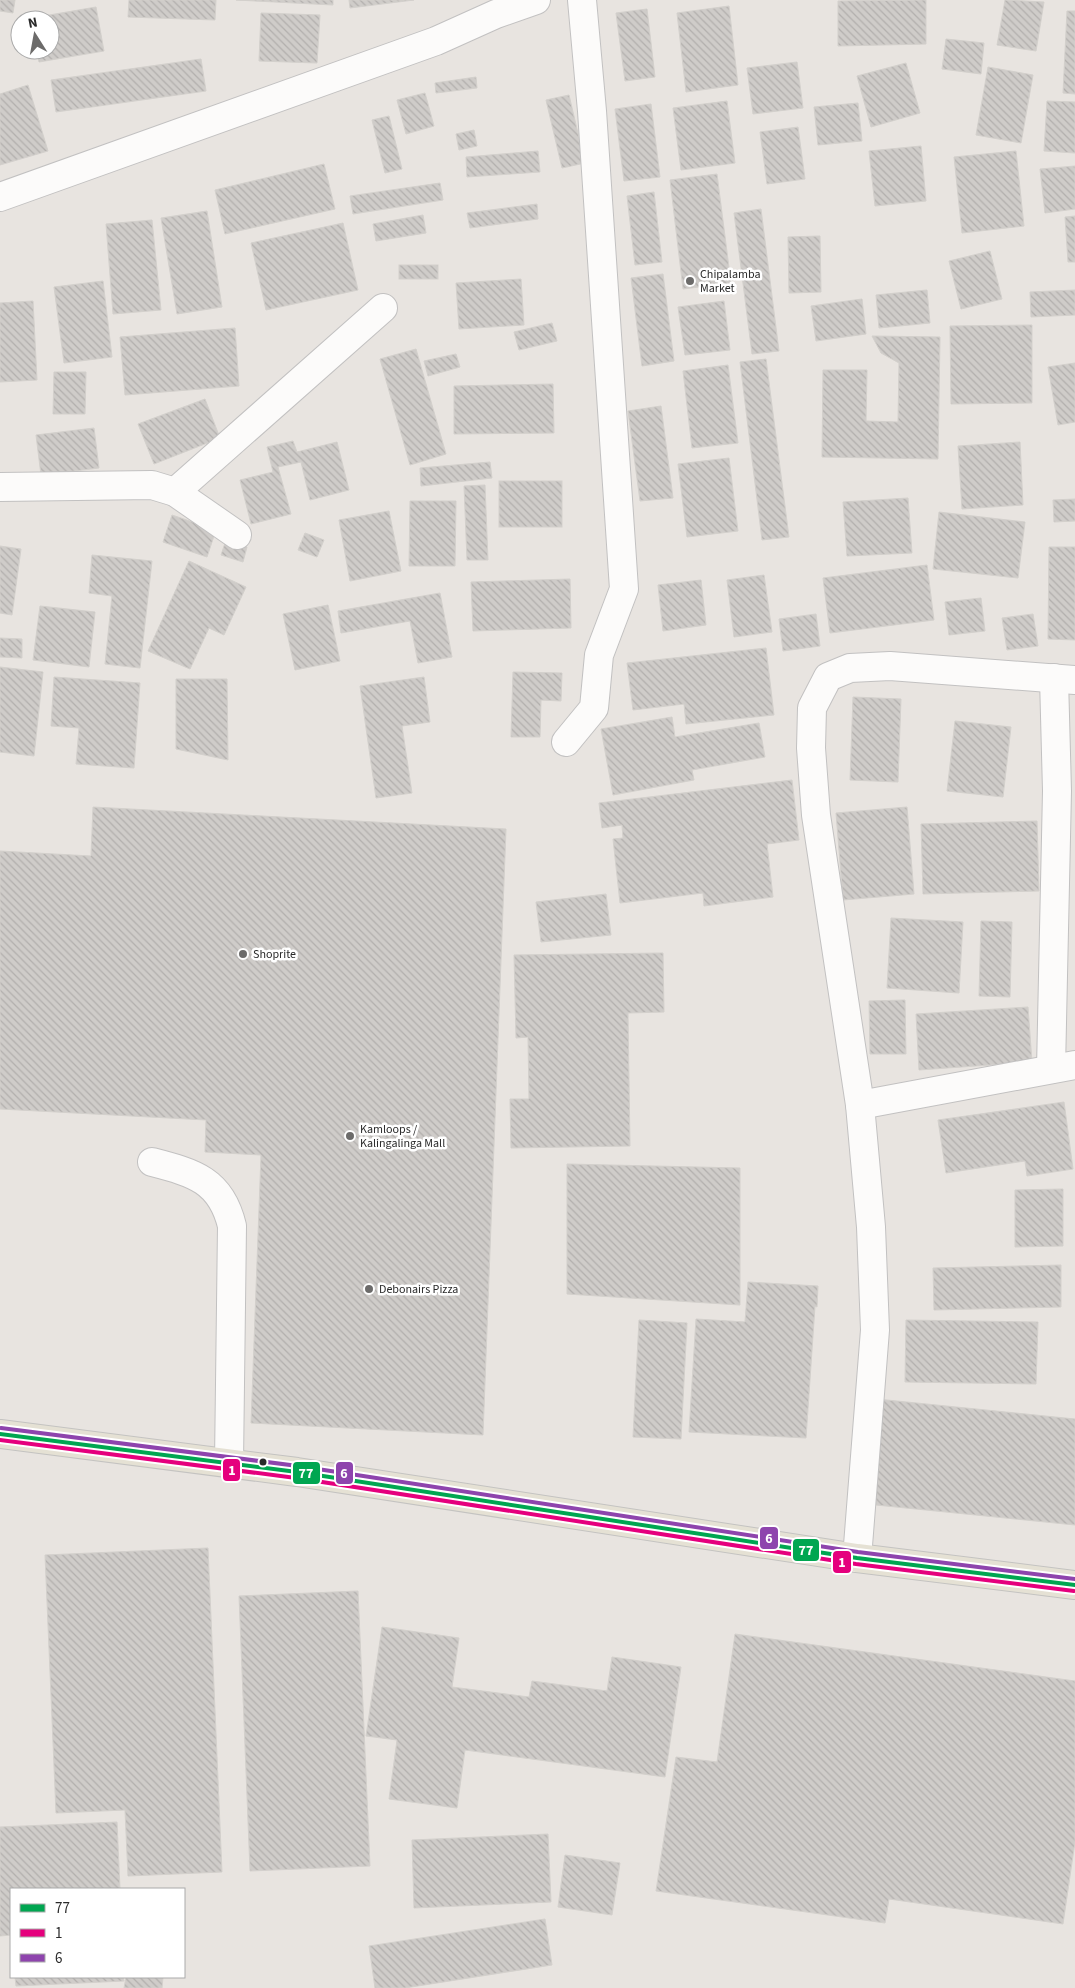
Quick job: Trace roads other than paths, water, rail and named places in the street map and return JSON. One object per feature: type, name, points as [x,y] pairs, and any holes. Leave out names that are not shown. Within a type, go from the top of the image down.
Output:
[{"type":"main road","points":[[0,1434],[229,1463],[857,1558],[1075,1586]]},
{"type":"street","points":[[0,197],[436,42],[493,7],[536,0]]},
{"type":"street","points":[[566,742],[594,708],[599,655],[624,589],[596,169],[582,0]]},
{"type":"street","points":[[175,492],[383,308]]},
{"type":"street","points":[[0,486],[152,485],[175,492],[237,535]]},
{"type":"street","points":[[857,1558],[875,1330],[871,1227],[860,1104],[816,816],[811,748],[812,708],[828,677],[850,668],[890,666],[1064,679],[1057,792],[1063,1067],[860,1104]]},
{"type":"street","points":[[152,1162],[187,1171],[207,1183],[227,1205],[232,1226],[229,1332],[229,1463]]},
{"type":"place","name":"Chipalamba Market","points":[[690,281]]},
{"type":"place","name":"Shoprite","points":[[243,954]]},
{"type":"place","name":"Kamloops / Kalingalinga Mall","points":[[350,1136]]},
{"type":"place","name":"Debonairs Pizza","points":[[369,1289]]}]
